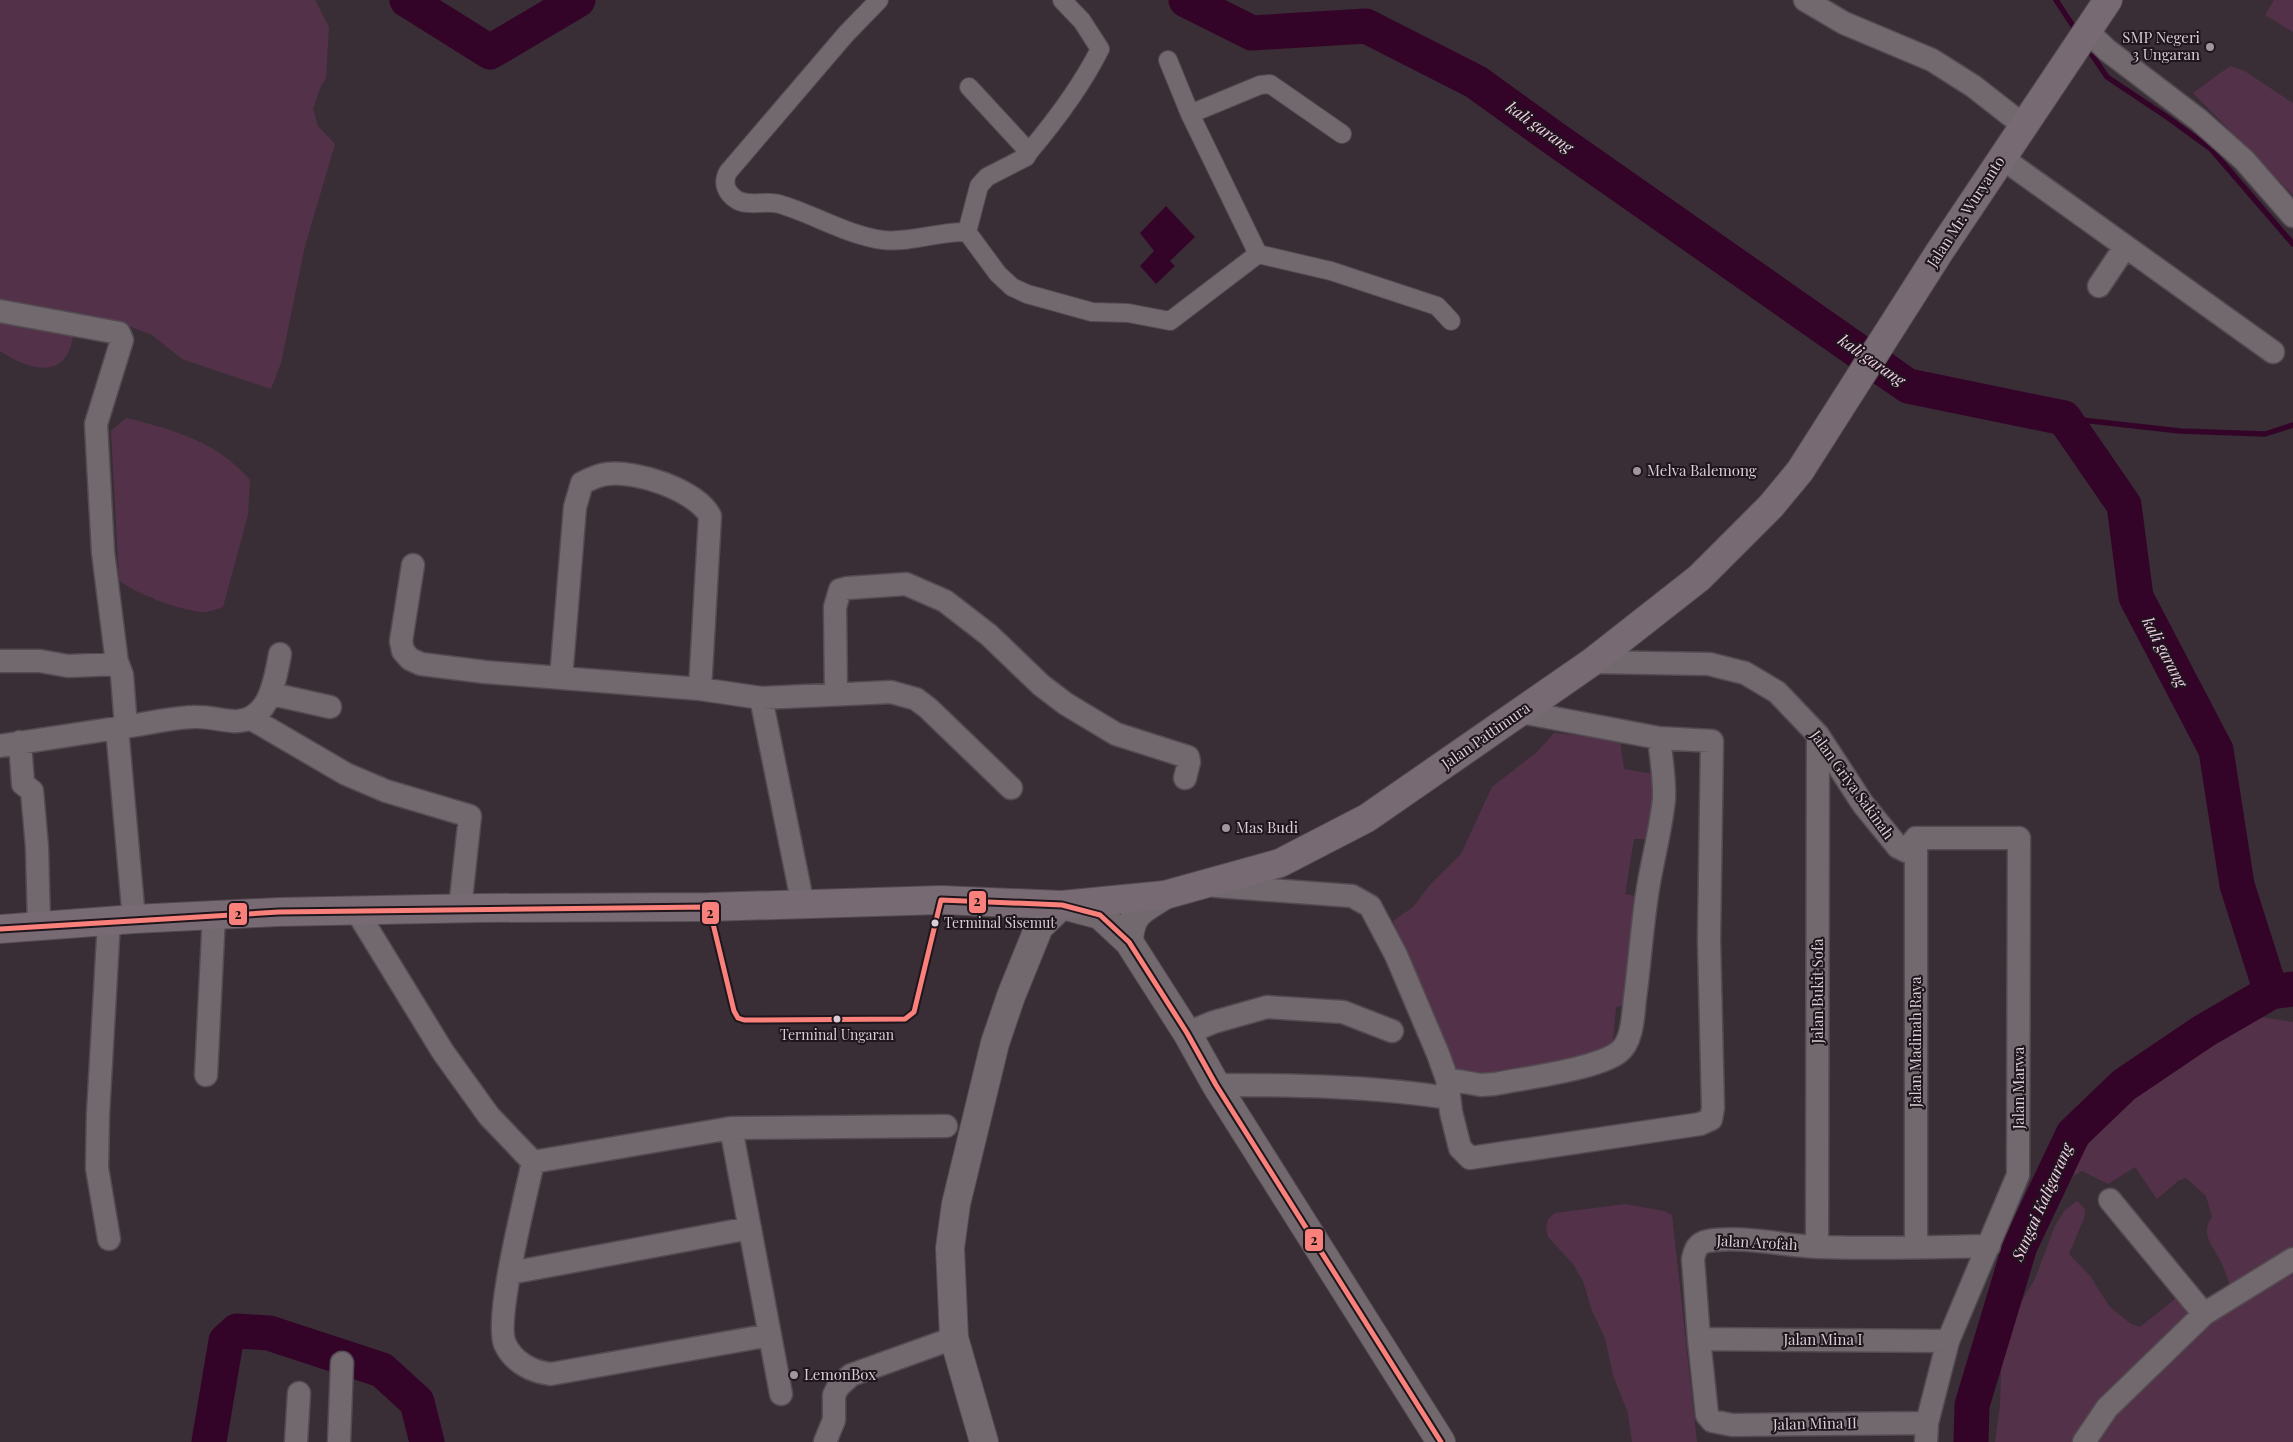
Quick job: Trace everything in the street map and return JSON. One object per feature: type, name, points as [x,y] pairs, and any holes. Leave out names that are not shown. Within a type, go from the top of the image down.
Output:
[{"type":"main road","name":"Jalan Mr. Wuryanto","points":[[1828,427],[1940,251],[2108,0]]},
{"type":"main road","name":"Jalan Pattimura","points":[[0,929],[214,915],[356,910],[802,905],[941,900],[1062,905],[1165,895],[1202,885],[1280,863],[1367,818],[1592,662],[1699,578],[1764,512],[1800,471],[1828,427]]},
{"type":"main road","points":[[1129,942],[1130,926],[1138,912],[1165,895]]},
{"type":"main road","points":[[984,1442],[954,1338],[950,1248],[956,1204],[995,1043],[1039,927],[1062,905],[1100,915],[1129,942],[1187,1033],[1216,1085],[1442,1442]]},
{"type":"street","points":[[879,0],[846,34],[728,172],[724,179],[724,186],[739,201],[777,203],[835,226],[883,240],[925,238],[967,232]]},
{"type":"street","points":[[967,232],[979,186],[987,178],[1026,157],[1059,117],[1088,73],[1100,49],[1082,20],[1062,0]]},
{"type":"street","points":[[1805,0],[1844,23],[1932,60],[1973,86],[2024,125]]},
{"type":"street","points":[[2087,30],[2107,50],[2199,120],[2244,160],[2293,216]]},
{"type":"street","points":[[1168,60],[1190,114],[1258,254]]},
{"type":"street","points":[[1190,114],[1260,85],[1270,84],[1342,134]]},
{"type":"street","points":[[969,87],[1029,152]]},
{"type":"street","points":[[2002,158],[2273,352]]},
{"type":"street","points":[[967,232],[998,274],[1012,287],[1027,294],[1092,312],[1128,313],[1170,321],[1258,254]]},
{"type":"street","points":[[2099,286],[2125,247]]},
{"type":"street","points":[[1258,254],[1331,271],[1437,306],[1451,321]]},
{"type":"street","points":[[0,311],[119,333],[122,340],[96,424],[103,552],[117,663],[122,675],[121,920],[98,1114],[97,1168],[109,1239]]},
{"type":"street","points":[[561,678],[575,507],[582,483],[608,473],[637,476],[658,482],[696,500],[706,508],[710,516],[700,689]]},
{"type":"street","points":[[413,565],[401,641],[403,651],[410,659],[420,664],[700,689],[761,698],[891,692],[916,699],[928,708],[1011,788]]},
{"type":"street","points":[[836,694],[835,607],[840,590],[906,584],[945,600],[989,635],[1041,685],[1066,704],[1116,734],[1188,756],[1190,762],[1185,778]]},
{"type":"street","points":[[40,926],[37,847],[32,792],[22,784],[10,744],[194,717],[243,721],[250,718],[272,694],[280,654]]},
{"type":"street","points":[[0,661],[40,660],[68,666],[117,663]]},
{"type":"street","name":"Jalan Griya Sakinah","points":[[1592,662],[1709,664],[1745,673],[1777,692],[1818,735],[1863,804],[1891,841],[1906,850],[1916,838]]},
{"type":"street","points":[[272,694],[330,707]]},
{"type":"street","points":[[761,698],[802,905]]},
{"type":"street","points":[[1202,885],[1352,896],[1370,906],[1396,955],[1448,1089],[1460,1148],[1470,1158],[1700,1124],[1711,1119],[1713,1108],[1709,940],[1712,741],[1659,738],[1520,712]]},
{"type":"street","points":[[250,718],[346,774],[386,791],[470,816],[460,908]]},
{"type":"street","name":"Jalan Bukit Sofa","points":[[1817,1247],[1818,735]]},
{"type":"street","points":[[1216,1085],[1316,1085],[1403,1091],[1448,1089],[1494,1084],[1598,1063],[1619,1051],[1626,1042],[1631,1024],[1637,982],[1640,938],[1648,886],[1659,839],[1664,796],[1659,738]]},
{"type":"street","name":"Jalan Marwa","points":[[1916,838],[2019,838],[2018,1175],[1948,1341],[1926,1433]]},
{"type":"street","name":"Jalan Madinah Raya","points":[[1916,838],[1916,1247]]},
{"type":"street","points":[[356,910],[417,1012],[465,1084],[489,1116],[533,1162]]},
{"type":"street","points":[[206,1075],[214,915]]},
{"type":"street","points":[[1187,1033],[1214,1022],[1267,1008],[1343,1012],[1392,1031]]},
{"type":"street","points":[[533,1162],[731,1128],[946,1126]]},
{"type":"street","points":[[731,1128],[781,1394]]},
{"type":"street","points":[[533,1162],[503,1310],[504,1343],[525,1367],[537,1373],[550,1374],[770,1335]]},
{"type":"street","points":[[2110,1200],[2204,1314]]},
{"type":"street","points":[[510,1273],[750,1228]]},
{"type":"street","name":"Jalan Arofah","points":[[1708,1415],[1699,1339],[1693,1259],[1698,1245],[1707,1241],[1726,1240],[1817,1247],[1989,1246]]},
{"type":"street","points":[[2084,1442],[2107,1408],[2204,1314],[2293,1259]]},
{"type":"street","points":[[824,1442],[834,1420],[834,1395],[838,1386],[851,1375],[954,1338]]},
{"type":"street","name":"Jalan Mina I","points":[[1699,1339],[1948,1341]]},
{"type":"street","points":[[339,1442],[342,1363]]},
{"type":"street","points":[[296,1442],[299,1393]]},
{"type":"street","name":"Jalan Mina II","points":[[1708,1415],[1712,1421],[1732,1425],[1926,1433]]},
{"type":"shaded area","points":[[0,0],[315,0],[329,27],[326,78],[321,86],[313,109],[318,126],[335,144],[305,246],[281,363],[271,389],[182,359],[152,335],[126,325],[75,332],[70,349],[63,360],[46,368],[27,365],[0,351]]},
{"type":"shaded area","points":[[2274,0],[2293,0],[2293,32],[2265,15]]},
{"type":"shaded area","points":[[2230,66],[2243,70],[2293,103],[2293,195],[2193,93]]},
{"type":"shaded area","points":[[1166,206],[1195,237],[1170,261],[1175,266],[1156,284],[1140,266],[1154,251],[1140,233]]},
{"type":"shaded area","points":[[126,418],[177,432],[209,447],[224,456],[250,480],[248,515],[223,607],[203,612],[180,608],[135,590],[119,580],[111,431]]},
{"type":"shaded area","points":[[1554,733],[1620,740],[1624,769],[1654,774],[1649,839],[1634,839],[1625,894],[1640,897],[1627,1005],[1616,1007],[1613,1042],[1611,1047],[1598,1060],[1490,1075],[1457,1073],[1427,1014],[1393,921],[1413,907],[1429,886],[1461,854],[1492,787],[1537,752]]},
{"type":"shaded area","points":[[2254,1016],[2293,1022],[2293,1442],[1995,1442],[2000,1405],[2002,1346],[2016,1310],[2035,1279],[2055,1226],[2065,1210],[2077,1201],[2085,1209],[2084,1218],[2069,1254],[2091,1277],[2109,1306],[2131,1324],[2140,1327],[2190,1287],[2202,1295],[2210,1297],[2230,1287],[2222,1264],[2207,1235],[2208,1223],[2212,1217],[2206,1196],[2186,1178],[2178,1181],[2157,1199],[2135,1167],[2108,1184],[2082,1171],[2074,1176],[2075,1162],[2088,1145],[2087,1138],[2091,1128],[2117,1100],[2135,1085],[2198,1040]]},
{"type":"shaded area","points":[[1625,1204],[1664,1211],[1672,1215],[1697,1442],[1632,1442],[1628,1413],[1613,1375],[1605,1338],[1592,1311],[1583,1281],[1573,1264],[1548,1237],[1546,1228],[1548,1219],[1555,1213]]},
{"type":"waterway","name":"kali garang","points":[[407,0],[490,52],[578,0]]},
{"type":"waterway","name":"kali garang","points":[[1186,0],[1252,33],[1366,26],[1476,82],[1908,386],[2064,418],[2124,505],[2136,597],[2216,750],[2237,885],[2271,992]]},
{"type":"waterway","points":[[2056,0],[2077,32]]},
{"type":"waterway","points":[[2086,46],[2107,77],[2211,149],[2293,244]]},
{"type":"waterway","points":[[2064,418],[2180,431],[2265,434],[2293,425]]},
{"type":"waterway","name":"Sungai Kaligarang","points":[[1971,1442],[1972,1405],[2020,1246],[2073,1134],[2124,1085],[2204,1031],[2271,992],[2293,989]]},
{"type":"waterway","name":"Sungai Kaligarang","points":[[209,1442],[226,1341],[237,1331],[269,1333],[382,1370],[417,1402],[427,1442]]},
{"type":"transit line","name":"2","points":[[0,929],[279,912],[709,907],[734,1011],[738,1018],[744,1020],[905,1019],[914,1012],[941,900],[1062,905],[1100,915],[1129,942],[1187,1033],[1216,1085],[1441,1442]]},
{"type":"place","name":"SMP Negeri 3 Ungaran","points":[[2210,47]]},
{"type":"place","name":"Melva Balemong","points":[[1637,471]]},
{"type":"place","name":"Mas Budi","points":[[1226,828]]},
{"type":"place","name":"Terminal Sisemut","points":[[935,923]]},
{"type":"place","name":"Terminal Ungaran","points":[[837,1019]]},
{"type":"place","name":"LemonBox","points":[[794,1375]]}]
